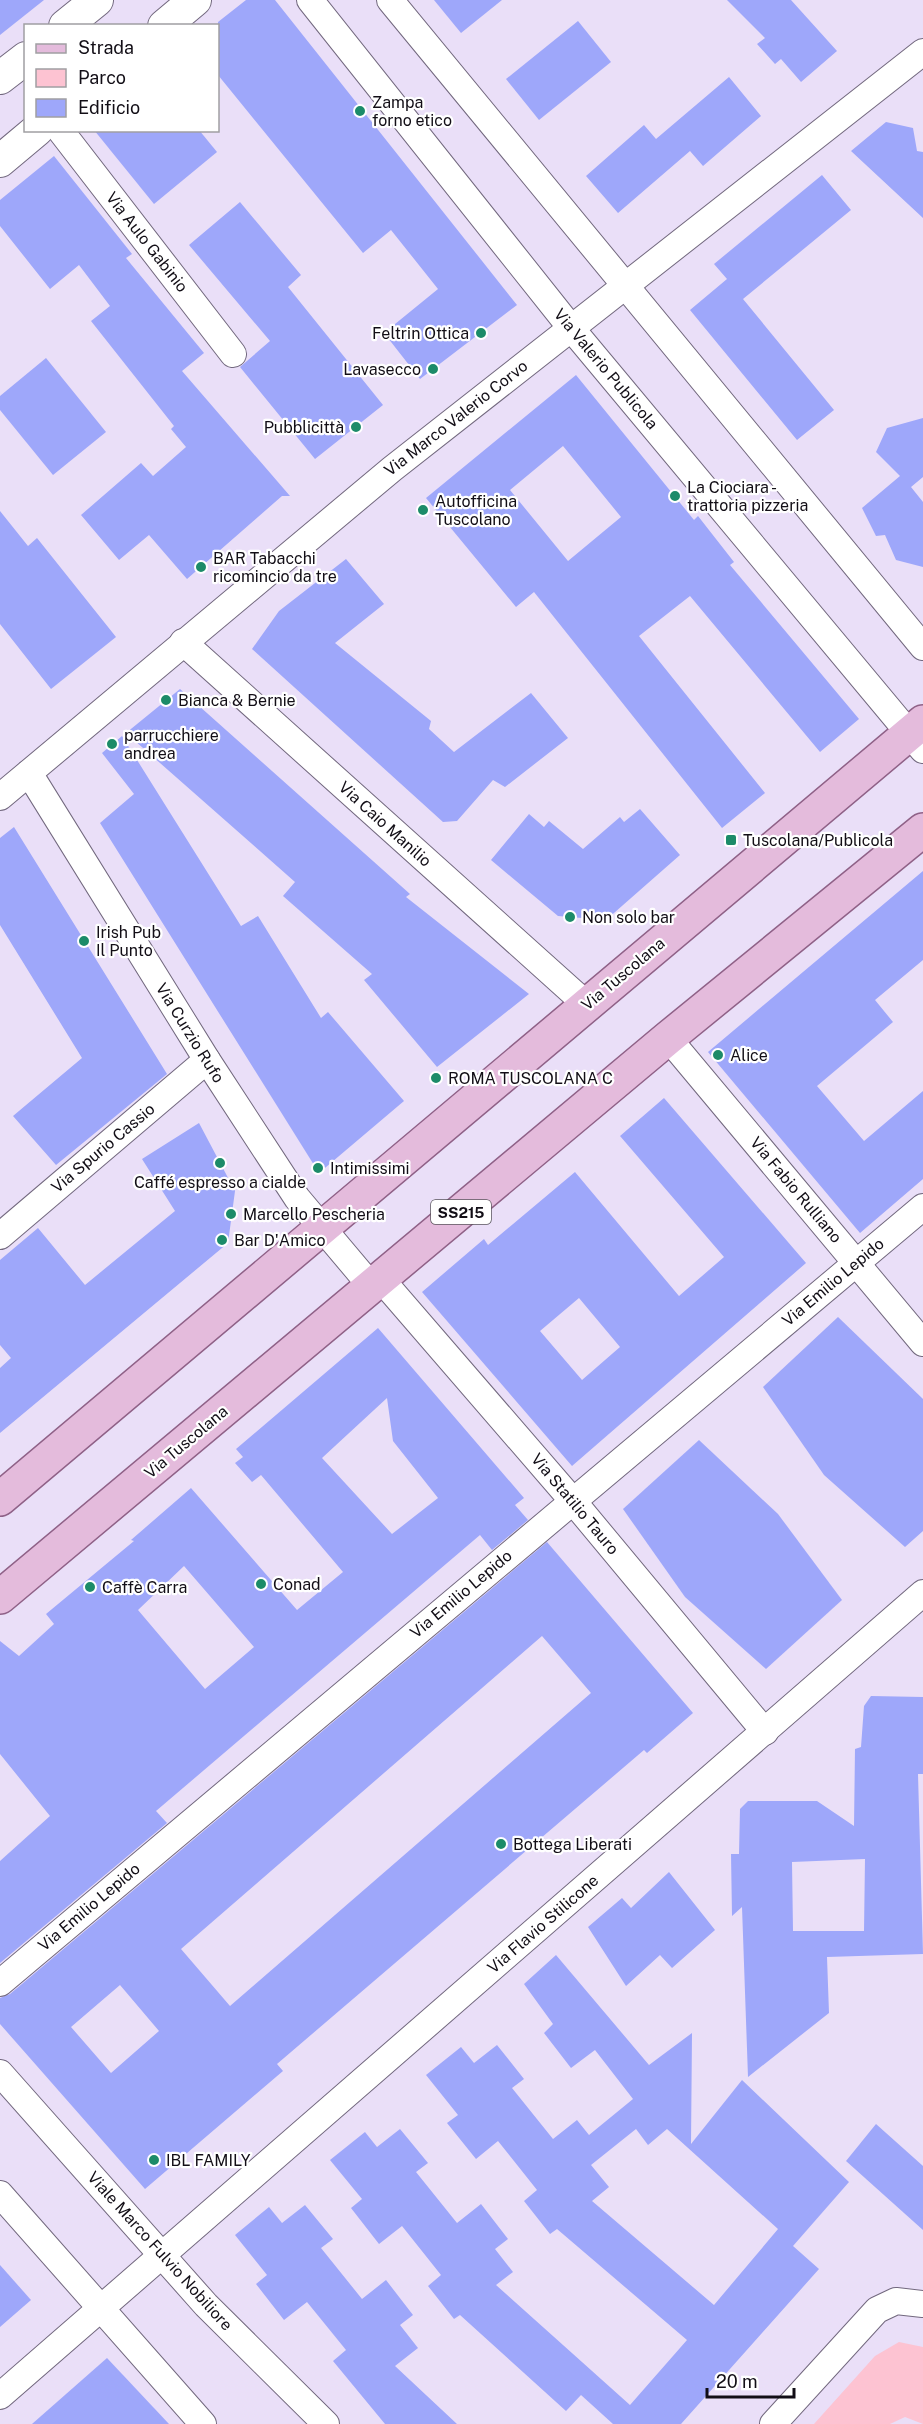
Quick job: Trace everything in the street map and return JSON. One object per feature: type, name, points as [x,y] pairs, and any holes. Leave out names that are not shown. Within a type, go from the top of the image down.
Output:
[{"type":"main road","name":"Via Tuscolana","points":[[0,1499],[587,1005],[918,735]]},
{"type":"main road","name":"Via Tuscolana","points":[[0,1597],[668,1038],[923,830]]},
{"type":"street","points":[[67,24],[97,0]]},
{"type":"street","points":[[166,24],[195,0]]},
{"type":"street","name":"Via Valerio Publicola","points":[[310,0],[571,328],[918,735]]},
{"type":"street","points":[[390,0],[923,647]]},
{"type":"street","name":"Via Marco Valerio Corvo","points":[[0,797],[392,469],[923,51]]},
{"type":"street","points":[[0,78],[24,60]]},
{"type":"street","points":[[0,161],[35,132]]},
{"type":"street","name":"Via Aulo Gabinio","points":[[62,132],[233,354]]},
{"type":"street","name":"Via Caio Manilio","points":[[183,642],[587,1005]]},
{"type":"street","name":"Via Curzio Rufo","points":[[29,773],[207,1060],[297,1198],[322,1226]]},
{"type":"street","name":"Via Fabio Rulliano","points":[[668,1038],[923,1343]]},
{"type":"street","name":"Via Spurio Cassio","points":[[0,1236],[207,1060]]},
{"type":"street","name":"Via Emilio Lepido","points":[[0,1983],[923,1207]]},
{"type":"street","points":[[322,1226],[377,1283]]},
{"type":"street","name":"Via Statilio Tauro","points":[[377,1283],[572,1500],[765,1732]]},
{"type":"street","name":"Via Flavio Stilicone","points":[[0,2396],[923,1593]]},
{"type":"street","name":"Viale Marco Fulvio Nobiliore","points":[[0,2073],[206,2305],[326,2424]]},
{"type":"street","points":[[0,2194],[203,2424]]},
{"type":"street","points":[[773,2424],[877,2310],[896,2301],[923,2304]]},
{"type":"green space","points":[[899,2342],[923,2347],[923,2424],[905,2417],[890,2424],[814,2424],[875,2356]]},
{"type":"building","points":[[0,0],[44,0],[0,35]]},
{"type":"building","points":[[246,0],[275,0],[517,305],[420,379],[384,333],[438,289],[391,230],[363,253],[219,76],[218,22]]},
{"type":"building","points":[[434,0],[502,0],[461,33]]},
{"type":"building","points":[[727,0],[791,0],[837,51],[801,82],[781,59],[775,64],[757,44],[765,38]]},
{"type":"building","points":[[578,21],[611,62],[539,120],[506,79]]},
{"type":"building","points":[[729,77],[761,116],[703,166],[690,151],[618,213],[586,176],[644,125],[656,139]]},
{"type":"building","points":[[886,122],[913,128],[917,151],[923,152],[923,218],[851,151]]},
{"type":"building","points":[[96,132],[201,132],[217,152],[154,204]]},
{"type":"building","points":[[54,156],[132,254],[126,258],[204,353],[182,371],[290,496],[282,496],[187,579],[149,535],[119,560],[81,515],[141,463],[153,476],[186,447],[171,429],[174,426],[91,321],[110,306],[79,265],[50,289],[0,226],[0,200]]},
{"type":"building","points":[[822,175],[851,210],[743,299],[834,410],[797,440],[690,310],[727,279],[714,264]]},
{"type":"building","points":[[240,202],[301,275],[288,287],[383,405],[315,459],[240,367],[270,341],[189,245]]},
{"type":"building","points":[[46,358],[106,432],[53,475],[0,410],[0,396]]},
{"type":"building","points":[[576,375],[694,520],[698,516],[734,562],[730,565],[859,719],[820,752],[690,596],[639,636],[765,793],[722,828],[534,592],[516,607],[426,498]],"holes":[[[563,446],[621,517],[568,561],[510,490]]]},
{"type":"building","points":[[923,418],[923,477],[911,487],[923,502],[923,567],[896,560],[885,535],[876,536],[862,508],[900,476],[876,452],[887,428]]},
{"type":"building","points":[[0,511],[28,546],[37,538],[116,637],[51,689],[0,624]]},
{"type":"building","points":[[346,559],[384,604],[335,643],[431,721],[429,729],[454,752],[531,693],[568,738],[505,787],[493,780],[457,821],[443,822],[252,649],[279,611]]},
{"type":"building","points":[[180,689],[410,894],[406,897],[529,994],[437,1067],[364,980],[372,974],[283,896],[295,882],[126,733]]},
{"type":"building","points":[[122,736],[241,926],[258,916],[321,1018],[328,1012],[404,1101],[319,1173],[100,823],[134,794],[102,753]]},
{"type":"building","points":[[640,809],[680,855],[606,920],[558,916],[491,860],[529,814],[544,827],[549,821],[583,849],[620,817],[624,822]]},
{"type":"building","points":[[14,827],[167,1074],[56,1165],[13,1116],[82,1058],[0,925],[0,838]]},
{"type":"building","points":[[923,871],[923,960],[875,1000],[893,1022],[817,1086],[864,1141],[923,1091],[923,1179],[860,1233],[708,1052]]},
{"type":"building","points":[[664,1098],[806,1263],[572,1466],[422,1292],[484,1239],[488,1245],[575,1172],[679,1296],[724,1257],[620,1136]],"holes":[[[579,1298],[620,1347],[582,1380],[540,1331]]]},
{"type":"building","points":[[199,1123],[235,1191],[228,1243],[0,1433],[0,1368],[11,1358],[0,1345],[0,1260],[38,1228],[85,1285],[175,1211],[142,1159]]},
{"type":"building","points":[[838,1317],[923,1399],[923,1531],[905,1547],[824,1475],[763,1387]]},
{"type":"building","points":[[378,1328],[524,1498],[515,1505],[528,1520],[492,1550],[480,1535],[156,1811],[167,1823],[0,1963],[0,1861],[50,1816],[0,1754],[0,1641],[19,1656],[54,1624],[46,1614],[134,1541],[131,1540],[191,1488],[297,1610],[343,1572],[261,1475],[252,1482],[235,1463],[243,1457],[236,1449]],"holes":[[[387,1398],[393,1441],[438,1498],[392,1534],[322,1458]],[[184,1566],[254,1647],[205,1689],[138,1610]]]},
{"type":"building","points":[[699,1440],[778,1514],[842,1600],[766,1669],[685,1597],[623,1509]]},
{"type":"building","points":[[547,1542],[693,1713],[647,1753],[644,1750],[277,2064],[283,2071],[145,2189],[0,2024],[0,1998],[10,1994]],"holes":[[[542,1636],[591,1693],[230,2006],[181,1949]],[[120,1985],[159,2031],[111,2073],[71,2027]]]},
{"type":"building","points":[[871,1696],[923,1697],[923,1774],[918,1774],[923,1954],[827,1957],[829,2013],[748,2077],[742,1907],[732,1916],[731,1854],[739,1854],[740,1809],[748,1801],[817,1801],[854,1826],[855,1749],[861,1747],[864,1706]],"holes":[[[865,1859],[864,1931],[793,1931],[792,1862]]]},
{"type":"building","points":[[669,1872],[715,1930],[672,1968],[660,1955],[626,1986],[588,1927],[622,1898],[631,1908]]},
{"type":"building","points":[[556,1955],[649,2065],[692,2033],[691,2144],[742,2080],[849,2182],[793,2246],[819,2269],[681,2424],[613,2424],[581,2395],[566,2411],[460,2315],[454,2319],[428,2286],[441,2275],[402,2226],[379,2244],[351,2208],[362,2199],[330,2160],[365,2132],[377,2147],[400,2129],[428,2163],[416,2172],[457,2223],[481,2204],[508,2239],[495,2249],[513,2272],[496,2285],[630,2405],[687,2340],[557,2229],[550,2234],[524,2201],[537,2190],[498,2141],[476,2159],[447,2123],[458,2115],[426,2075],[461,2047],[474,2063],[497,2045],[524,2079],[512,2088],[553,2139],[577,2120],[589,2135],[633,2099],[595,2050],[571,2068],[544,2033],[553,2024],[524,1984]],"holes":[[[636,2129],[648,2145],[667,2129],[778,2229],[714,2305],[592,2201],[609,2187],[591,2165]]]},
{"type":"building","points":[[876,2124],[923,2166],[923,2230],[846,2161]]},
{"type":"building","points":[[305,2205],[333,2239],[321,2248],[362,2299],[386,2280],[413,2315],[400,2325],[418,2348],[395,2366],[457,2424],[385,2424],[333,2361],[346,2350],[307,2302],[284,2320],[256,2284],[267,2275],[235,2235],[269,2207],[282,2223]]},
{"type":"building","points":[[0,2265],[31,2300],[0,2327]]},
{"type":"building","points":[[107,2358],[169,2424],[32,2424]]},
{"type":"place","name":"Zampa forno etico","points":[[360,111]]},
{"type":"place","name":"Feltrin Ottica","points":[[481,333]]},
{"type":"place","name":"Lavasecco","points":[[433,369]]},
{"type":"place","name":"Pubblicittà","points":[[356,427]]},
{"type":"place","name":"La Ciociara - trattoria pizzeria","points":[[675,496]]},
{"type":"place","name":"Autofficina Tuscolano","points":[[423,510]]},
{"type":"place","name":"BAR Tabacchi ricomincio da tre","points":[[201,567]]},
{"type":"place","name":"Bianca & Bernie","points":[[166,700]]},
{"type":"place","name":"parrucchiere andrea","points":[[112,744]]},
{"type":"place","name":"Tuscolana/Publicola","points":[[731,840]]},
{"type":"place","name":"Non solo bar","points":[[570,917]]},
{"type":"place","name":"Irish Pub Il Punto","points":[[84,941]]},
{"type":"place","name":"Alice","points":[[718,1055]]},
{"type":"place","name":"ROMA TUSCOLANA C","points":[[436,1078]]},
{"type":"place","name":"Caffé espresso a cialde","points":[[220,1163]]},
{"type":"place","name":"Intimissimi","points":[[318,1168]]},
{"type":"place","name":"Marcello Pescheria","points":[[231,1214]]},
{"type":"place","name":"Bar D'Amico","points":[[222,1240]]},
{"type":"place","name":"Conad","points":[[261,1584]]},
{"type":"place","name":"Caffè Carra","points":[[90,1587]]},
{"type":"place","name":"Bottega Liberati","points":[[501,1844]]},
{"type":"place","name":"IBL FAMILY","points":[[154,2160]]}]
